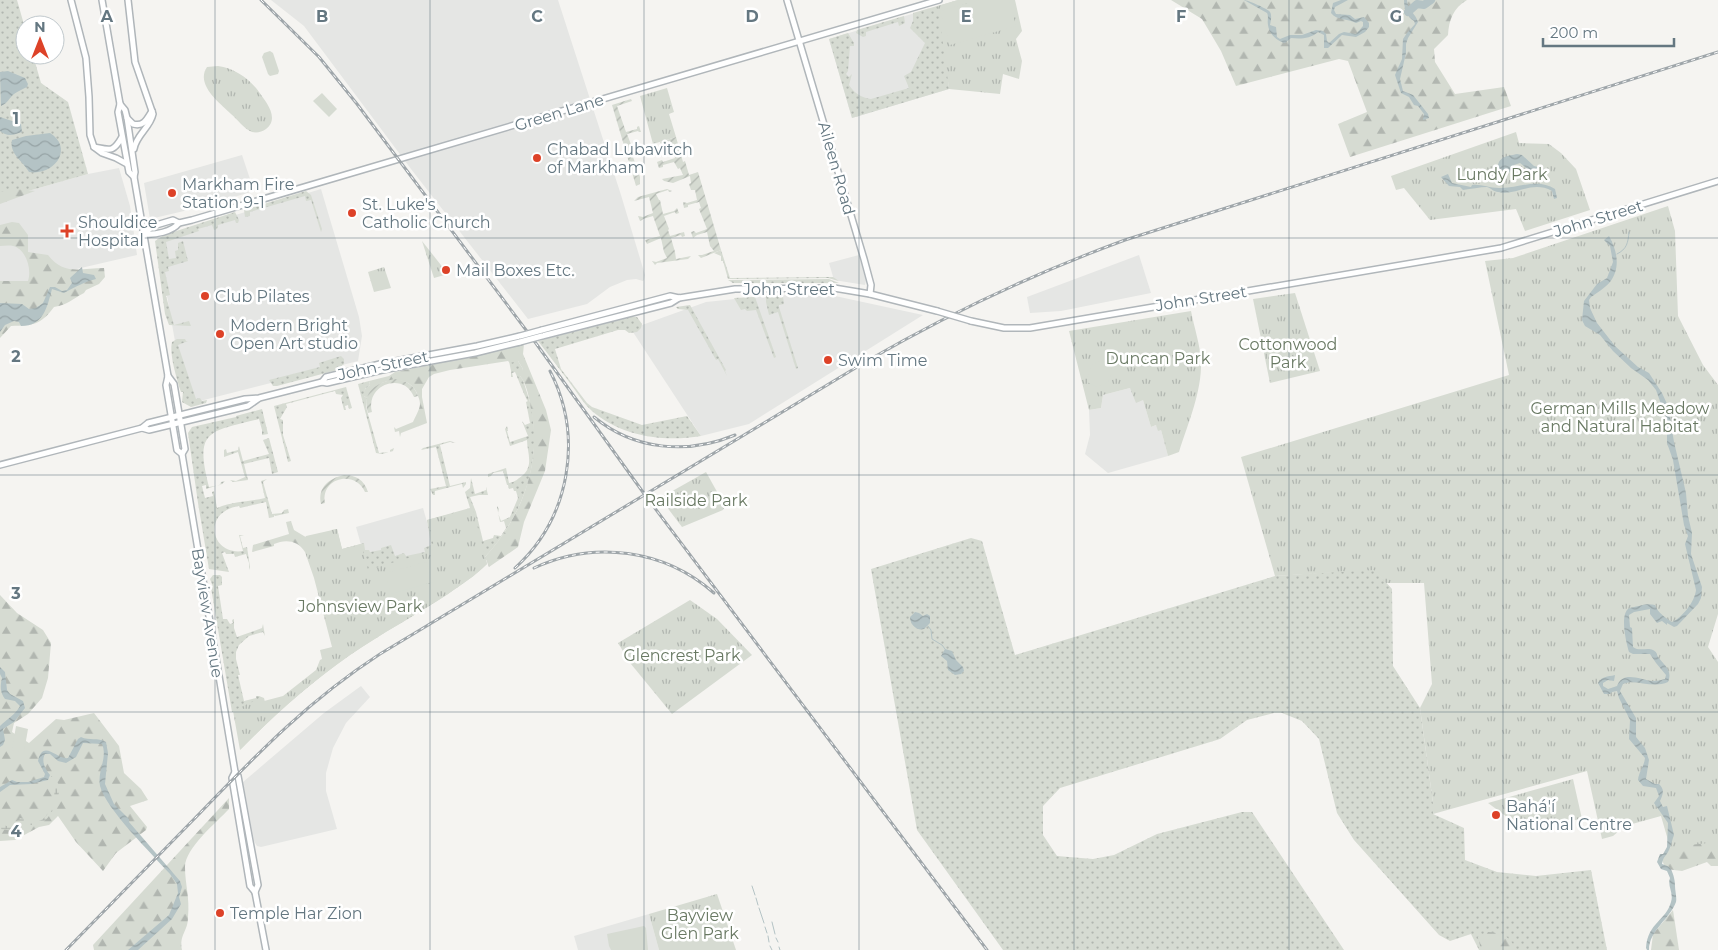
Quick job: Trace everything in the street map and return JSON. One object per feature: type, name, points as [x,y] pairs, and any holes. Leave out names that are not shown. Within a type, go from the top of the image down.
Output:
[{"type":"main road","points":[[71,0],[86,58],[90,97],[90,135],[94,147],[102,153],[127,164]]},
{"type":"main road","name":"Bayview Avenue","points":[[102,0],[120,104],[118,112],[122,137],[129,172],[134,177]]},
{"type":"main road","points":[[128,0],[135,62],[153,116],[151,122],[136,140],[133,157]]},
{"type":"main road","name":"Aileen Road","points":[[787,0],[864,260],[871,286],[870,294]]},
{"type":"main road","name":"Green Lane","points":[[144,234],[152,226],[173,220],[179,223],[939,0]]},
{"type":"main road","name":"Bayview Avenue","points":[[120,104],[125,110],[127,118],[136,172],[134,177],[168,376],[166,385],[172,424],[177,450],[182,454]]},
{"type":"main road","points":[[127,118],[133,124],[138,125],[144,123],[152,112]]},
{"type":"main road","points":[[94,147],[108,150],[114,149],[122,137]]},
{"type":"main road","name":"John Street","points":[[322,382],[326,377],[380,364],[520,336],[670,296],[679,298],[743,289],[834,288],[870,294],[1004,328],[1030,328],[1492,250],[1718,181]]},
{"type":"main road","name":"John Street","points":[[0,465],[142,428],[148,423],[245,399],[259,398],[322,382],[328,383],[382,370],[475,353],[672,303],[679,298]]},
{"type":"main road","name":"Bayview Avenue","points":[[168,376],[174,384],[185,449],[182,454],[235,772],[232,778],[250,886],[255,892],[266,950]]},
{"type":"main road","name":"John Street","points":[[142,428],[149,430],[248,406],[259,398]]},
{"type":"shaded area","points":[[271,0],[558,0],[621,195],[645,275],[644,280],[627,280],[610,287],[587,304],[528,319],[411,169],[304,26]]},
{"type":"shaded area","points":[[938,6],[949,89],[852,118],[829,39]]},
{"type":"shaded area","points":[[242,155],[254,191],[201,207],[150,219],[144,183]]},
{"type":"shaded area","name":"Shouldice Hospital","points":[[119,168],[130,206],[137,255],[55,274],[0,297],[0,199],[88,174]]},
{"type":"shaded area","points":[[321,189],[359,317],[362,336],[358,361],[192,403],[179,364],[157,239]]},
{"type":"shaded area","points":[[859,255],[866,281],[865,285],[834,280],[829,263]]},
{"type":"shaded area","points":[[1139,255],[1151,293],[1061,311],[1030,313],[1027,297]]},
{"type":"shaded area","points":[[775,295],[835,296],[923,315],[749,424],[701,436],[631,329],[706,302]]},
{"type":"shaded area","points":[[1130,388],[1143,400],[1151,427],[1156,425],[1161,430],[1168,456],[1108,473],[1085,454],[1090,435],[1089,410],[1101,408],[1103,395]]},
{"type":"shaded area","points":[[423,508],[435,550],[368,570],[356,527]]},
{"type":"shaded area","points":[[361,686],[370,697],[346,723],[333,748],[326,773],[326,791],[337,829],[261,847],[257,846],[254,841],[243,782],[324,713]]},
{"type":"shaded area","points":[[649,914],[659,950],[578,950],[574,936]]},
{"type":"green space","points":[[0,0],[17,0],[21,15],[15,15],[15,65],[36,65],[41,83],[68,102],[88,174],[0,199]]},
{"type":"green space","points":[[958,0],[948,79],[949,89],[852,118],[829,39],[848,33],[854,43],[854,46],[850,46],[848,71],[846,74],[849,77],[852,74],[849,85],[859,95],[871,99],[909,88],[904,76],[911,72],[925,43],[910,28],[913,21],[913,13]]},
{"type":"green space","points":[[958,0],[1015,0],[1022,31],[1016,39],[1022,61],[1019,79],[1003,74],[1000,94],[949,89],[938,6]]},
{"type":"green space","points":[[980,0],[1009,0],[1016,26],[950,45],[940,11]]},
{"type":"green space","points":[[1171,0],[1467,0],[1455,11],[1449,24],[1448,35],[1434,49],[1435,62],[1455,94],[1504,87],[1511,106],[1350,157],[1338,124],[1367,112],[1348,61],[1339,59],[1236,86],[1221,51],[1202,19]]},
{"type":"green space","points":[[904,16],[905,23],[899,26],[898,22],[866,32],[866,36],[863,37],[856,33],[857,30]]},
{"type":"green space","points":[[270,51],[273,53],[279,71],[278,74],[270,76],[262,57],[264,53]]},
{"type":"green space","points":[[218,66],[230,69],[241,75],[259,92],[272,115],[270,125],[266,129],[258,132],[249,131],[210,93],[206,87],[204,74],[207,67]]},
{"type":"green space","points":[[667,88],[674,112],[669,114],[676,137],[653,144],[640,96]]},
{"type":"green space","points":[[322,93],[337,109],[329,117],[313,101]]},
{"type":"green space","points":[[631,99],[632,101],[617,106],[626,132],[637,129],[639,126],[641,132],[627,134],[632,147],[630,148],[632,155],[644,152],[643,150],[646,149],[646,155],[645,153],[633,157],[640,177],[640,184],[636,186],[612,105]]},
{"type":"green space","name":"Lundy Park","points":[[1516,132],[1519,143],[1549,144],[1561,153],[1576,169],[1590,210],[1525,231],[1516,209],[1430,220],[1404,188],[1396,190],[1391,176]]},
{"type":"green space","points":[[676,137],[689,175],[698,172],[721,250],[701,258],[698,255],[714,251],[710,246],[707,232],[693,238],[691,232],[694,231],[696,233],[707,229],[699,209],[701,208],[699,202],[684,208],[683,202],[687,203],[697,200],[695,190],[691,190],[689,184],[691,183],[690,176],[673,183],[664,181],[662,179],[683,175],[680,168],[678,169],[674,162],[659,168],[657,162],[675,158],[670,141],[661,144],[660,142]]},
{"type":"green space","points":[[14,189],[35,191],[0,204],[0,192]]},
{"type":"green space","points":[[667,189],[672,191],[669,192],[668,190],[656,194],[660,200],[663,214],[674,211],[677,208],[679,213],[676,214],[675,212],[664,216],[670,236],[684,232],[685,236],[682,237],[681,235],[671,238],[676,259],[691,256],[688,259],[657,263],[655,265],[652,261],[656,262],[667,258],[661,238],[647,244],[645,240],[660,236],[653,216],[640,221],[638,216],[643,217],[653,213],[649,197],[634,201],[638,197]]},
{"type":"green space","points":[[306,191],[311,195],[322,229],[321,232],[311,200],[306,201],[305,196],[250,212],[250,216],[245,217],[244,210]]},
{"type":"green space","name":"German Mills Meadow and Natural Habitat","points":[[1668,206],[1675,231],[1678,316],[1703,365],[1718,385],[1718,614],[1708,647],[1718,662],[1718,842],[1670,847],[1661,816],[1625,826],[1613,836],[1602,839],[1587,771],[1433,814],[1420,708],[1432,684],[1424,583],[1386,583],[1374,570],[1275,576],[1241,457],[1509,375],[1485,261],[1513,258]]},
{"type":"green space","points":[[235,212],[239,220],[238,223],[235,220],[218,225],[217,229],[214,230],[212,225],[166,242],[169,259],[176,258],[175,251],[178,250],[178,243],[183,241],[188,261],[168,267],[169,271],[165,272],[170,295],[166,296],[174,325],[189,321],[191,326],[169,325],[165,314],[155,241],[164,235]]},
{"type":"green space","points":[[12,222],[19,223],[28,235],[28,252],[48,255],[54,262],[67,268],[104,268],[105,277],[99,284],[86,290],[70,302],[54,307],[40,321],[31,325],[11,326],[0,338],[0,281],[28,281],[29,276],[25,255],[13,246],[0,246],[0,225]]},
{"type":"green space","points":[[422,241],[448,274],[434,278]]},
{"type":"green space","points":[[721,250],[730,278],[833,277],[839,281],[828,278],[728,279],[721,256],[714,253]]},
{"type":"green space","points":[[384,267],[391,288],[374,292],[368,272]]},
{"type":"green space","points":[[829,279],[839,283],[733,283],[728,280]]},
{"type":"green space","name":"Cottonwood Park","points":[[1295,293],[1320,371],[1270,383],[1253,299]]},
{"type":"green space","points":[[775,295],[783,297],[784,304],[779,305],[779,307],[798,368],[796,369],[778,312],[769,315],[766,296]]},
{"type":"green space","points":[[755,297],[776,357],[774,358],[756,310],[741,310],[734,298]]},
{"type":"green space","points":[[690,305],[726,370],[727,376],[688,310],[676,307]]},
{"type":"green space","name":"Duncan Park","points":[[1191,311],[1198,342],[1201,373],[1194,407],[1179,452],[1168,456],[1161,430],[1158,431],[1156,425],[1151,427],[1143,400],[1136,403],[1130,388],[1103,395],[1101,408],[1089,410],[1069,331]]},
{"type":"green space","points":[[637,317],[642,324],[637,332],[629,333],[625,330],[618,330],[555,349],[561,369],[592,407],[642,425],[687,416],[701,436],[658,438],[644,436],[616,427],[604,420],[585,404],[538,341]]},
{"type":"green space","points":[[177,339],[188,341],[178,345],[196,399],[207,400],[206,403],[191,407],[182,402],[183,392],[181,392],[177,381],[171,347],[172,342]]},
{"type":"green space","points":[[524,344],[523,354],[546,410],[551,430],[545,471],[524,522],[518,547],[489,567],[485,557],[509,525],[519,507],[531,469],[534,449],[531,409],[527,391],[520,376],[523,369],[518,361],[450,370],[429,377],[422,389],[427,423],[401,433],[400,437],[399,431],[395,432],[394,427],[396,429],[413,422],[419,408],[420,401],[414,388],[400,380],[392,380],[377,386],[367,398],[364,396],[364,393],[370,385],[369,381],[389,376],[395,372]]},
{"type":"green space","points":[[341,356],[344,359],[344,364],[337,370],[277,386],[273,386],[269,380],[320,367],[319,363]]},
{"type":"green space","name":"Johnsview Park","points":[[509,361],[518,361],[523,369],[520,376],[523,380],[533,416],[534,447],[532,464],[523,498],[507,529],[485,557],[487,564],[448,594],[374,639],[335,666],[293,700],[240,750],[257,717],[334,662],[349,573],[331,530],[337,529],[342,549],[364,543],[365,550],[370,552],[381,550],[381,548],[391,545],[395,556],[404,553],[406,556],[425,552],[424,548],[431,545],[427,520],[470,508],[465,492],[470,488],[471,478],[475,494],[486,490],[486,487],[488,495],[470,497],[476,512],[483,541],[493,538],[494,535],[501,536],[506,528],[504,521],[500,522],[498,514],[501,521],[510,517],[518,498],[513,488],[509,489],[503,471],[493,473],[488,477],[488,474],[506,468],[509,483],[511,483],[523,475],[529,463],[527,440],[510,446],[505,429],[507,426],[510,442],[528,436],[522,421],[525,425],[530,423],[526,402],[528,401],[515,372],[512,373],[513,377],[511,377]]},
{"type":"green space","points":[[1096,362],[1108,364],[1112,372],[1108,382],[1097,387],[1087,382],[1089,372]]},
{"type":"green space","points":[[394,379],[409,384],[418,396],[414,397],[409,389],[402,384],[387,384],[374,394],[371,402],[372,412],[368,413],[367,399],[372,390],[381,383]]},
{"type":"green space","points":[[369,381],[370,385],[365,389],[364,396],[367,398],[366,407],[379,453],[389,452],[382,454],[376,453],[358,384]]},
{"type":"green space","points":[[346,387],[352,408],[349,409],[348,405],[345,406],[346,410],[344,410],[341,398],[343,395],[336,394],[335,391],[286,404],[287,407],[280,419],[283,420],[283,435],[291,461],[288,462],[274,406]]},
{"type":"green space","points":[[262,409],[268,434],[262,435],[259,419],[217,431],[205,443],[203,454],[209,487],[217,486],[206,489],[206,485],[202,486],[205,498],[213,496],[212,492],[214,491],[217,508],[265,498],[261,481],[267,479],[263,482],[272,514],[282,513],[288,509],[289,513],[274,515],[274,517],[269,518],[266,502],[240,508],[239,506],[227,510],[219,516],[215,524],[215,533],[218,541],[232,551],[243,551],[239,535],[244,535],[240,536],[243,548],[247,547],[249,570],[246,554],[235,557],[234,554],[226,554],[225,552],[222,553],[229,572],[209,569],[188,433],[192,427]]},
{"type":"green space","points":[[269,438],[278,472],[272,474],[269,458],[244,464],[248,480],[233,482],[230,480],[236,481],[245,477],[238,452],[224,457],[224,450],[226,449],[227,453],[238,450],[239,446],[243,461],[269,454],[263,440]]},
{"type":"green space","points":[[450,441],[456,443],[450,442],[440,445],[450,486],[466,482],[466,484],[463,488],[462,484],[435,491],[435,495],[433,495],[430,489],[446,486],[436,447],[421,450]]},
{"type":"green space","name":"Railside Park","points":[[706,472],[725,506],[723,510],[682,527],[660,498]]},
{"type":"green space","points":[[344,475],[359,479],[368,492],[365,492],[354,480],[339,479],[328,488],[325,494],[325,503],[321,504],[321,493],[326,484],[334,478]]},
{"type":"green space","name":"Johnsview Park","points":[[473,509],[487,564],[448,594],[374,639],[335,666],[293,700],[240,750],[233,711],[260,698],[264,701],[283,696],[316,670],[322,659],[320,650],[332,647],[314,578],[305,552],[304,539],[306,536],[337,529],[342,549],[361,544],[368,570],[435,550],[427,520]]},
{"type":"green space","points":[[291,521],[294,530],[309,539],[314,552],[305,552],[299,545],[287,541],[278,542],[274,546],[252,552],[253,545],[289,534],[286,522]]},
{"type":"green space","points":[[971,538],[982,541],[1015,655],[1275,576],[1374,569],[1392,589],[1393,666],[1420,708],[1433,814],[1464,828],[1465,860],[1497,872],[1536,876],[1591,870],[1607,950],[1479,950],[1471,934],[1450,941],[1439,935],[1354,840],[1337,813],[1319,739],[1302,721],[1282,713],[1274,713],[1247,720],[1220,739],[1060,788],[1043,806],[1043,835],[1057,856],[1093,859],[1114,855],[1157,834],[1242,812],[1252,812],[1344,950],[1003,950],[917,830],[871,569]]},
{"type":"green space","points":[[426,562],[433,582],[391,594],[385,573]]},
{"type":"green space","points":[[213,575],[220,575],[222,577],[222,585],[218,586],[223,619],[227,619],[230,624],[233,623],[232,620],[234,619],[237,637],[262,628],[263,624],[265,636],[263,632],[249,636],[239,645],[236,659],[244,701],[259,696],[264,698],[267,710],[232,712],[211,588],[213,587],[210,579]]},
{"type":"green space","points":[[0,595],[17,613],[43,630],[51,643],[48,678],[42,698],[28,714],[14,723],[12,732],[29,743],[56,719],[64,720],[94,713],[119,746],[124,773],[141,789],[148,800],[130,806],[147,827],[146,830],[116,853],[103,871],[76,842],[58,816],[49,825],[39,827],[15,840],[0,841]]},
{"type":"green space","name":"Glencrest Park","points":[[690,600],[717,619],[752,655],[672,714],[631,664],[618,643]]},
{"type":"green space","points":[[16,726],[28,729],[24,752],[12,750]]},
{"type":"green space","points":[[50,775],[60,787],[55,805],[47,819],[38,827],[20,825],[14,831],[0,829],[0,824],[10,827],[20,818],[37,821],[46,816],[54,798],[54,789],[48,780]]},
{"type":"green space","points":[[1573,779],[1582,819],[1522,828],[1488,803]]},
{"type":"green space","points":[[1718,792],[1718,866],[1711,866],[1707,862],[1682,871],[1666,869],[1661,858]]},
{"type":"green space","points":[[229,798],[229,809],[196,844],[186,860],[188,922],[182,940],[182,950],[94,950],[93,945]]},
{"type":"green space","name":"Bayview Glen Park","points":[[717,894],[736,950],[659,950],[649,914]]},
{"type":"green space","points":[[709,910],[712,912],[722,950],[681,950],[668,937],[663,921]]},
{"type":"green space","points":[[1673,910],[1679,950],[1651,950],[1653,934]]},
{"type":"green space","points":[[644,926],[646,928],[648,950],[611,950],[607,934]]},
{"type":"green space","points":[[1488,932],[1505,936],[1517,950],[1481,950],[1478,937]]},
{"type":"water","points":[[1244,0],[1270,12],[1270,25],[1276,27],[1277,37],[1280,39],[1316,30],[1323,31],[1326,34],[1329,43],[1344,32],[1356,34],[1363,26],[1363,22],[1356,23],[1333,16],[1331,13],[1333,3],[1341,0],[1348,0],[1335,7],[1336,14],[1350,15],[1355,19],[1364,17],[1369,23],[1369,27],[1365,32],[1356,37],[1342,35],[1328,48],[1324,48],[1324,35],[1318,32],[1308,37],[1291,38],[1285,43],[1276,39],[1270,31],[1267,13]]},
{"type":"water","points":[[1404,0],[1407,0],[1418,22],[1406,44],[1406,53],[1400,79],[1403,91],[1413,95],[1428,114],[1429,118],[1423,120],[1424,114],[1418,106],[1414,105],[1409,97],[1401,93],[1395,75],[1402,59],[1403,39],[1415,24],[1406,12]]},
{"type":"water","points":[[8,71],[25,78],[28,84],[27,87],[14,94],[1,106],[0,72]]},
{"type":"water","points":[[0,117],[21,124],[22,132],[11,135],[0,131]]},
{"type":"water","points":[[50,133],[57,139],[60,146],[61,153],[58,160],[47,170],[29,172],[14,153],[12,140]]},
{"type":"water","points":[[1517,154],[1522,155],[1534,166],[1545,169],[1530,171],[1520,163],[1514,165],[1510,172],[1499,169],[1498,166],[1502,158]]},
{"type":"water","points":[[1448,174],[1452,183],[1471,187],[1475,185],[1506,188],[1527,184],[1541,184],[1555,189],[1557,198],[1554,199],[1552,191],[1538,187],[1505,193],[1497,192],[1487,187],[1463,190],[1460,187],[1449,186],[1441,177]]},
{"type":"water","points":[[1609,236],[1616,253],[1616,271],[1608,284],[1591,297],[1589,300],[1590,308],[1597,323],[1615,346],[1638,367],[1649,373],[1668,406],[1686,493],[1692,533],[1691,554],[1702,587],[1701,598],[1698,604],[1677,626],[1674,627],[1667,623],[1667,625],[1662,621],[1657,623],[1650,614],[1650,609],[1634,612],[1629,615],[1633,647],[1655,651],[1669,671],[1668,682],[1656,684],[1627,682],[1623,684],[1620,691],[1636,718],[1636,737],[1645,748],[1649,760],[1646,779],[1659,784],[1663,790],[1660,801],[1663,807],[1667,806],[1674,835],[1662,864],[1669,867],[1673,873],[1676,902],[1652,936],[1649,950],[1646,948],[1647,939],[1653,927],[1669,908],[1672,899],[1669,884],[1670,878],[1667,871],[1661,869],[1657,862],[1660,854],[1663,854],[1667,847],[1668,823],[1654,803],[1659,796],[1656,788],[1643,786],[1638,780],[1645,758],[1629,739],[1630,720],[1617,691],[1604,694],[1598,683],[1603,678],[1615,675],[1614,681],[1608,680],[1603,683],[1603,686],[1608,689],[1617,686],[1623,678],[1628,677],[1653,681],[1665,679],[1666,675],[1650,654],[1633,654],[1629,652],[1624,629],[1624,617],[1628,609],[1632,607],[1655,605],[1660,613],[1672,622],[1688,608],[1696,590],[1685,544],[1688,536],[1684,525],[1673,460],[1667,443],[1667,421],[1656,390],[1648,380],[1631,368],[1613,351],[1600,335],[1585,326],[1582,320],[1584,301],[1597,284],[1607,278],[1613,262],[1610,246],[1604,240]]},
{"type":"water","points":[[82,267],[83,273],[94,275],[96,279],[64,293],[52,289],[46,309],[40,319],[35,323],[21,326],[19,322],[14,321],[5,325],[0,332],[0,303],[22,304],[29,309],[36,308],[43,303],[50,287],[55,287],[62,291],[67,290],[72,283],[70,278]]},
{"type":"water","points":[[915,612],[923,616],[927,614],[930,616],[930,623],[924,629],[916,628],[911,623],[910,617]]},
{"type":"water","points":[[945,649],[952,651],[956,660],[963,667],[964,671],[961,674],[955,675],[948,670],[947,661],[941,656]]},
{"type":"water","points":[[0,667],[5,672],[7,690],[10,694],[23,701],[25,708],[14,722],[3,729],[5,740],[0,747],[0,726],[20,706],[15,701],[5,699],[3,696]]},
{"type":"water","points":[[81,737],[106,742],[108,753],[105,784],[114,804],[129,819],[129,822],[180,881],[182,887],[179,897],[181,904],[172,919],[138,950],[128,950],[169,915],[178,893],[177,884],[120,819],[104,796],[99,780],[104,754],[102,744],[83,743],[76,757],[66,763],[58,761],[50,754],[45,754],[43,759],[44,765],[50,775],[48,780],[31,784],[10,785],[0,792],[0,787],[12,780],[28,782],[44,777],[45,774],[38,761],[40,754],[47,750],[68,758]]},
{"type":"waterway","points":[[1408,12],[1417,4],[1424,5],[1431,0]]},
{"type":"waterway","points":[[1617,254],[1626,245],[1629,232]]},
{"type":"waterway","points":[[928,626],[931,630],[932,639],[945,649]]},
{"type":"waterway","points":[[752,886],[755,895]]},
{"type":"waterway","points":[[756,898],[758,905]]},
{"type":"waterway","points":[[759,908],[764,923]]},
{"type":"waterway","points":[[772,922],[775,934]]},
{"type":"waterway","points":[[765,927],[767,933]]},
{"type":"waterway","points":[[768,936],[769,942]]},
{"type":"waterway","points":[[776,938],[778,942]]},
{"type":"waterway","points":[[770,946],[772,950]]},
{"type":"railway","points":[[261,0],[319,57],[357,104],[535,342],[645,495],[987,950]]},
{"type":"railway","points":[[66,950],[263,749],[307,709],[354,672],[380,654],[898,343],[961,310],[1026,280],[1125,240],[1718,52]]},
{"type":"railway","points":[[515,568],[534,548],[548,525],[559,501],[566,476],[567,423],[561,396],[550,371]]},
{"type":"railway","points":[[594,417],[626,437],[662,446],[698,445],[735,435]]},
{"type":"railway","points":[[534,568],[557,559],[580,554],[604,552],[628,554],[651,558],[673,567],[694,578],[714,593]]},
{"type":"place","name":"Chabad Lubavitch of Markham","points":[[537,158]]},
{"type":"place","name":"Markham Fire Station 9-1","points":[[172,193]]},
{"type":"place","name":"St. Luke's Catholic Church","points":[[352,213]]},
{"type":"place","name":"Shouldice Hospital","points":[[67,231]]},
{"type":"place","name":"Mail Boxes Etc.","points":[[446,270]]},
{"type":"place","name":"Club Pilates","points":[[205,296]]},
{"type":"place","name":"Modern Bright Open Art studio","points":[[220,334]]},
{"type":"place","name":"Swim Time","points":[[828,360]]},
{"type":"place","name":"Bahá'í National Centre","points":[[1496,815]]},
{"type":"place","name":"Temple Har Zion","points":[[220,913]]}]
